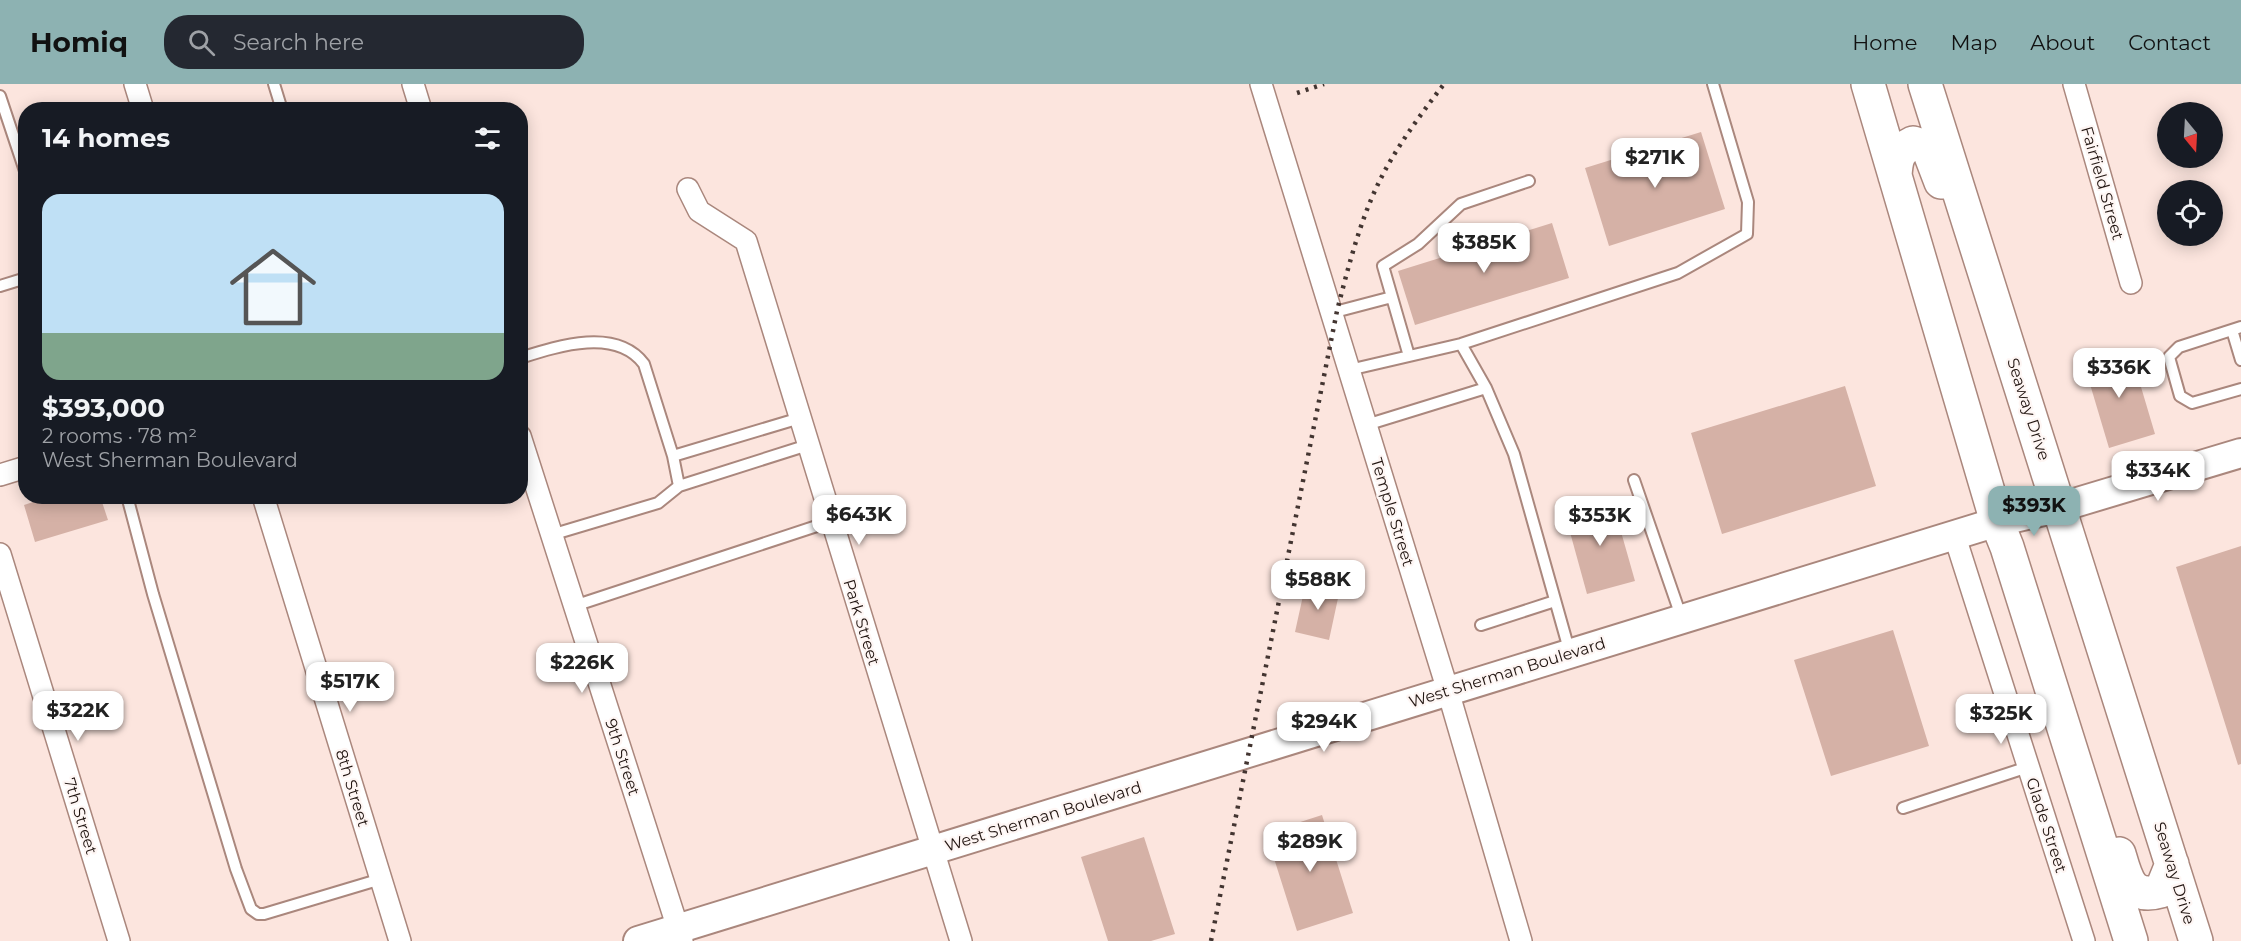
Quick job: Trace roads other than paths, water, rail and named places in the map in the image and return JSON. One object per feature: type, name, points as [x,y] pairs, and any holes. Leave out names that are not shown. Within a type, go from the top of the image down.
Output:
[{"type":"highway","points":[[1868,84],[2002,535],[2131,941]]},
{"type":"highway","name":"Seaway Drive","points":[[1925,84],[2061,507],[2196,941]]},
{"type":"highway","points":[[1895,176],[1896,161],[1902,148],[1913,143],[1928,148],[2022,436],[2047,465]]},
{"type":"highway","points":[[2002,535],[2033,582],[2129,883],[2137,892],[2150,894],[2161,891],[2172,864]]},
{"type":"main road","name":"West Sherman Boulevard","points":[[638,941],[680,935],[933,850],[1570,653],[1955,537],[2002,535],[2061,507],[2241,453]]},
{"type":"street","points":[[135,84],[141,102]]},
{"type":"street","points":[[413,84],[419,102]]},
{"type":"street","name":"Temple Street","points":[[1261,84],[1448,691],[1521,941]]},
{"type":"street","name":"Fairfield Street","points":[[2074,84],[2131,283]]},
{"type":"street","name":"Park Street","points":[[688,189],[699,211],[746,241],[961,941]]},
{"type":"street","name":"9th Street","points":[[528,462],[680,935]]},
{"type":"street","points":[[0,475],[18,469]]},
{"type":"street","name":"8th Street","points":[[265,504],[400,941]]},
{"type":"street","name":"Glade Street","points":[[1955,537],[2084,941]]},
{"type":"street","name":"7th Street","points":[[0,554],[120,941]]},
{"type":"lane","points":[[274,84],[280,102]]},
{"type":"lane","points":[[1349,370],[1461,344],[1678,273],[1747,234],[1748,202],[1713,84]]},
{"type":"lane","points":[[0,96],[18,150]]},
{"type":"lane","points":[[1409,356],[1383,266],[1418,244],[1461,204],[1529,181]]},
{"type":"lane","points":[[0,286],[18,280]]},
{"type":"lane","points":[[1331,313],[1392,297]]},
{"type":"lane","points":[[2241,360],[2236,328],[2179,347],[2169,357],[2180,396],[2192,403],[2241,389]]},
{"type":"lane","points":[[528,356],[561,346],[591,343],[616,345],[636,354],[644,364],[673,456],[679,486]]},
{"type":"lane","points":[[1461,344],[1486,387],[1514,454],[1570,653]]},
{"type":"lane","points":[[1366,425],[1486,387]]},
{"type":"lane","points":[[673,456],[800,418]]},
{"type":"lane","points":[[551,535],[658,503],[679,486],[808,445]]},
{"type":"lane","points":[[1634,480],[1682,619]]},
{"type":"lane","points":[[129,504],[182,692],[236,869],[251,909],[258,914],[264,914],[381,879]]},
{"type":"lane","points":[[574,606],[832,521]]},
{"type":"lane","points":[[1481,625],[1555,602]]},
{"type":"lane","points":[[1903,808],[2028,767]]},
{"type":"railway","points":[[1297,93],[1324,84]]},
{"type":"railway","points":[[1211,941],[1337,311],[1361,228],[1380,180],[1402,143],[1444,84]]}]
